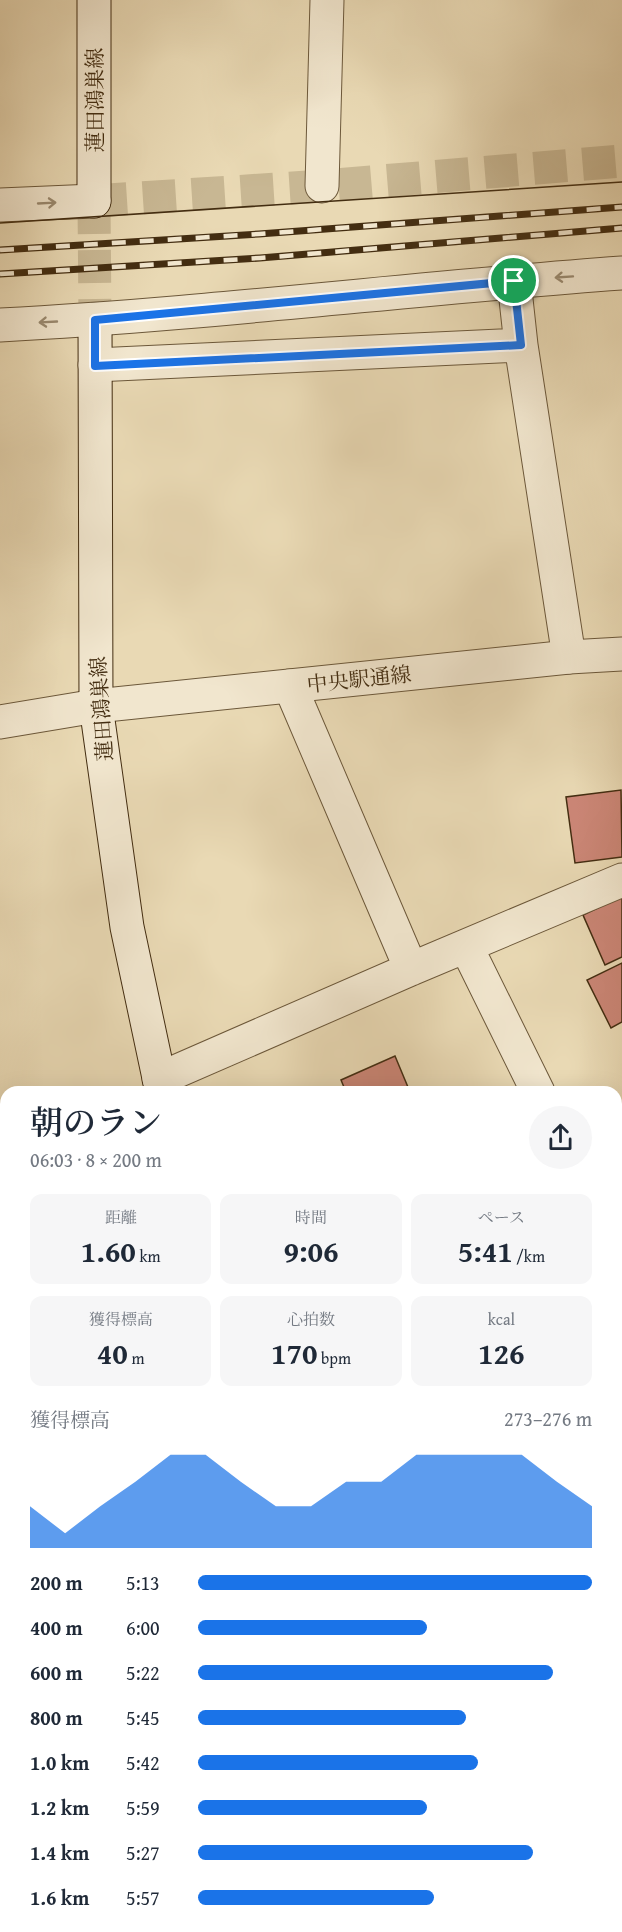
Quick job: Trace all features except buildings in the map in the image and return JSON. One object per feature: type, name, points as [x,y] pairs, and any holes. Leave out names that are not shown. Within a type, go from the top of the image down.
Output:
[{"type":"street","name":"蓮田鴻巣線","points":[[0,205],[94,201],[94,0]]},
{"type":"street","points":[[322,186],[327,0]]},
{"type":"street","points":[[0,325],[95,320],[622,273]]},
{"type":"street","points":[[514,281],[521,345],[569,657]]},
{"type":"street","name":"蓮田鴻巣線","points":[[95,320],[96,706],[127,927],[161,1086]]},
{"type":"street","points":[[95,366],[521,345]]},
{"type":"street","name":"中央駅通線","points":[[0,722],[96,706],[569,657],[622,654]]},
{"type":"street","points":[[290,686],[411,969]]},
{"type":"street","points":[[161,1086],[411,969],[622,880]]},
{"type":"street","points":[[466,946],[535,1086]]},
{"type":"tunnel","points":[[94,201],[322,186],[622,161]]},
{"type":"tunnel","points":[[94,201],[95,320]]},
{"type":"tram line","points":[[0,223],[622,182]]},
{"type":"railway","points":[[0,250],[259,234],[622,207]]},
{"type":"railway","points":[[0,274],[260,258],[622,228]]},
{"type":"route","points":[[514,281],[521,345],[95,366],[95,320],[514,281]]}]
